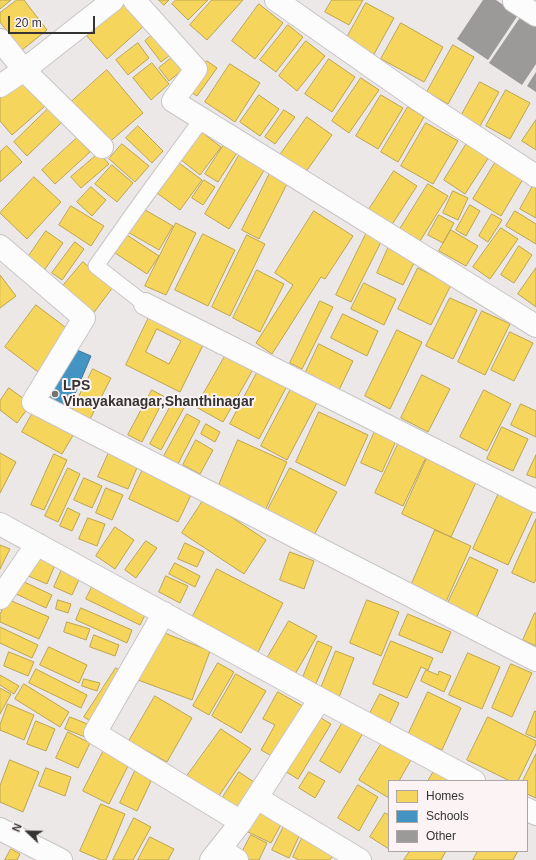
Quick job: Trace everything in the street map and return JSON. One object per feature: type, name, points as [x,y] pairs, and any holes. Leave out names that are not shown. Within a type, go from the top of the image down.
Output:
[{"type":"street","points":[[0,86],[24,70],[113,0]]},
{"type":"street","points":[[134,0],[196,69],[173,101],[536,326]]},
{"type":"street","points":[[276,0],[416,98],[536,176]]},
{"type":"street","points":[[514,1],[536,15]]},
{"type":"street","points":[[0,40],[24,70],[102,147]]},
{"type":"street","points":[[0,246],[84,318],[33,402],[536,660]]},
{"type":"street","points":[[145,304],[536,501]]},
{"type":"street","points":[[0,524],[320,700],[472,780]]},
{"type":"street","points":[[0,598],[37,544]]},
{"type":"street","points":[[164,614],[95,733],[241,822]]},
{"type":"street","points":[[223,856],[241,822],[320,700]]},
{"type":"street","points":[[257,798],[360,860]]},
{"type":"street","points":[[0,829],[61,860]]},
{"type":"lane","points":[[145,304],[96,266],[202,119]]},
{"type":"building: Homes","points":[[0,0],[11,0],[0,9]]},
{"type":"building: Homes","points":[[17,0],[24,0],[47,30],[22,50],[0,22],[0,13]]},
{"type":"building: Homes","points":[[126,0],[147,23],[107,59],[86,35]]},
{"type":"building: Homes","points":[[159,0],[169,0],[164,5]]},
{"type":"building: Homes","points":[[176,0],[208,0],[188,20],[172,4]]},
{"type":"building: Homes","points":[[212,0],[243,0],[207,40],[190,25]]},
{"type":"building: Homes","points":[[332,0],[363,0],[349,25],[325,12]]},
{"type":"building: Homes","points":[[366,3],[394,18],[373,56],[345,41]]},
{"type":"building: Homes","points":[[259,4],[283,23],[255,59],[232,41]]},
{"type":"building: Homes","points":[[401,23],[443,47],[424,82],[381,59]]},
{"type":"building: Homes","points":[[288,25],[303,37],[276,72],[260,60]]},
{"type":"building: Homes","points":[[157,31],[174,52],[161,62],[145,41]]},
{"type":"building: Homes","points":[[306,41],[325,56],[297,91],[279,76]]},
{"type":"building: Homes","points":[[138,43],[149,58],[128,75],[116,60]]},
{"type":"building: Homes","points":[[453,45],[474,57],[448,104],[427,92]]},
{"type":"building: Homes","points":[[175,55],[186,67],[169,81],[159,68]]},
{"type":"building: Homes","points":[[329,59],[355,77],[332,112],[305,94]]},
{"type":"building: Homes","points":[[207,61],[217,68],[197,96],[188,90]]},
{"type":"building: Homes","points":[[152,63],[169,84],[151,100],[133,78]]},
{"type":"building: Homes","points":[[230,64],[260,83],[235,122],[205,102]]},
{"type":"building: Homes","points":[[107,70],[143,113],[106,145],[70,103]]},
{"type":"building: Homes","points":[[361,78],[379,90],[349,133],[332,121]]},
{"type":"building: Homes","points":[[23,80],[45,106],[12,135],[0,121],[0,99]]},
{"type":"building: Homes","points":[[480,82],[499,92],[480,126],[461,116]]},
{"type":"building: Homes","points":[[506,90],[530,103],[510,139],[486,126]]},
{"type":"building: Homes","points":[[259,95],[279,109],[260,136],[240,122]]},
{"type":"building: Homes","points":[[381,95],[403,108],[378,149],[356,136]]},
{"type":"building: Homes","points":[[408,107],[424,117],[398,162],[381,152]]},
{"type":"building: Homes","points":[[49,108],[62,122],[27,156],[14,142]]},
{"type":"building: Homes","points":[[284,110],[295,117],[275,144],[265,137]]},
{"type":"building: Homes","points":[[307,117],[332,135],[305,173],[280,155]]},
{"type":"building: Homes","points":[[536,120],[536,150],[522,141]]},
{"type":"building: Homes","points":[[426,123],[458,141],[433,184],[401,166]]},
{"type":"building: Homes","points":[[138,126],[163,151],[152,163],[126,138]]},
{"type":"building: Homes","points":[[200,131],[221,147],[200,175],[180,159]]},
{"type":"building: Homes","points":[[77,138],[90,152],[55,184],[42,170]]},
{"type":"building: Homes","points":[[227,140],[240,148],[218,182],[205,174]]},
{"type":"building: Homes","points":[[467,143],[489,157],[465,194],[444,180]]},
{"type":"building: Homes","points":[[122,144],[149,166],[135,182],[109,159]]},
{"type":"building: Homes","points":[[7,146],[22,162],[0,182],[0,152]]},
{"type":"building: Homes","points":[[241,152],[266,167],[229,229],[205,214]]},
{"type":"building: Homes","points":[[99,153],[109,164],[81,188],[71,177]]},
{"type":"building: Homes","points":[[175,160],[202,180],[180,210],[153,190]]},
{"type":"building: Homes","points":[[495,163],[523,179],[501,216],[473,199]]},
{"type":"building: Homes","points":[[112,165],[133,183],[117,202],[95,184]]},
{"type":"building: Homes","points":[[394,171],[417,186],[391,226],[368,211]]},
{"type":"building: Homes","points":[[270,173],[288,182],[259,239],[242,230]]},
{"type":"building: Homes","points":[[34,177],[61,202],[27,239],[0,213]]},
{"type":"building: Homes","points":[[204,180],[215,187],[203,205],[192,198]]},
{"type":"building: Homes","points":[[428,184],[448,196],[420,241],[400,229]]},
{"type":"building: Homes","points":[[534,184],[536,185],[536,218],[520,209]]},
{"type":"building: Homes","points":[[91,187],[106,200],[92,216],[77,202]]},
{"type":"building: Homes","points":[[453,191],[468,198],[458,220],[443,213]]},
{"type":"building: Homes","points":[[470,205],[480,211],[466,236],[456,230]]},
{"type":"building: Homes","points":[[71,206],[104,226],[91,246],[59,225]]},
{"type":"building: Homes","points":[[140,207],[173,226],[159,250],[126,231]]},
{"type":"building: Homes","points":[[314,211],[353,236],[325,279],[321,277],[272,354],[256,343],[293,285],[275,273]]},
{"type":"building: Homes","points":[[515,211],[536,224],[536,244],[506,226]]},
{"type":"building: Homes","points":[[492,214],[502,220],[488,242],[479,236]]},
{"type":"building: Homes","points":[[439,215],[454,223],[443,243],[428,235]]},
{"type":"building: Homes","points":[[176,223],[196,233],[166,295],[145,286]]},
{"type":"building: Homes","points":[[501,228],[518,239],[490,279],[473,267]]},
{"type":"building: Homes","points":[[451,230],[478,246],[466,266],[439,251]]},
{"type":"building: Homes","points":[[46,231],[63,243],[43,272],[26,260]]},
{"type":"building: Homes","points":[[124,233],[159,256],[147,274],[112,251]]},
{"type":"building: Homes","points":[[203,234],[235,250],[208,306],[175,290]]},
{"type":"building: Homes","points":[[366,234],[381,242],[351,302],[336,295]]},
{"type":"building: Homes","points":[[247,235],[265,244],[230,316],[212,307]]},
{"type":"building: Homes","points":[[75,242],[84,249],[62,280],[52,273]]},
{"type":"building: Homes","points":[[389,246],[416,259],[403,285],[377,273]]},
{"type":"building: Homes","points":[[519,246],[532,255],[514,283],[501,275]]},
{"type":"building: Homes","points":[[83,262],[113,287],[89,319],[57,293]]},
{"type":"building: Homes","points":[[418,268],[451,285],[431,325],[398,309]]},
{"type":"building: Homes","points":[[536,268],[536,307],[518,294]]},
{"type":"building: Homes","points":[[257,270],[284,284],[260,332],[233,318]]},
{"type":"building: Homes","points":[[0,275],[16,296],[0,308]]},
{"type":"building: Homes","points":[[364,283],[396,299],[384,325],[351,309]]},
{"type":"building: Homes","points":[[450,298],[477,310],[453,359],[426,346]]},
{"type":"building: Homes","points":[[320,301],[333,307],[302,369],[290,363]]},
{"type":"building: Homes","points":[[36,305],[73,333],[42,375],[5,347]]},
{"type":"building: Homes","points":[[482,311],[510,324],[485,375],[458,362]]},
{"type":"building: Homes","points":[[151,313],[206,339],[180,392],[126,365]],"holes":[[[157,329],[181,341],[169,364],[146,352]]]},
{"type":"building: Homes","points":[[343,314],[378,331],[367,356],[331,338]]},
{"type":"building: Homes","points":[[397,330],[422,342],[390,409],[365,396]]},
{"type":"building: Homes","points":[[510,332],[533,343],[514,381],[491,370]]},
{"type":"building: Homes","points":[[319,344],[353,361],[339,390],[305,374]]},
{"type":"building: Homes","points":[[228,351],[255,366],[223,422],[196,407]]},
{"type":"building: Homes","points":[[93,369],[111,378],[88,423],[70,414]]},
{"type":"building: Homes","points":[[259,369],[288,384],[259,439],[230,424]]},
{"type":"building: Homes","points":[[422,375],[450,389],[428,432],[401,418]]},
{"type":"building: Homes","points":[[293,385],[319,399],[287,460],[261,446]]},
{"type":"building: Homes","points":[[9,388],[31,404],[17,423],[0,410],[0,401]]},
{"type":"building: Homes","points":[[152,390],[165,397],[142,442],[128,435]]},
{"type":"building: Homes","points":[[484,390],[511,404],[487,451],[460,437]]},
{"type":"building: Homes","points":[[174,400],[185,406],[161,450],[150,444]]},
{"type":"building: Homes","points":[[521,404],[536,411],[536,437],[511,425]]},
{"type":"building: Homes","points":[[35,409],[75,432],[62,454],[22,432]]},
{"type":"building: Homes","points":[[319,412],[368,435],[345,486],[296,462]]},
{"type":"building: Homes","points":[[187,414],[200,421],[178,464],[164,456]]},
{"type":"building: Homes","points":[[206,424],[220,432],[215,442],[201,434]]},
{"type":"building: Homes","points":[[502,427],[528,439],[513,471],[487,459]]},
{"type":"building: Homes","points":[[375,431],[396,441],[382,472],[361,463]]},
{"type":"building: Homes","points":[[196,440],[213,450],[200,474],[183,465]]},
{"type":"building: Homes","points":[[238,440],[287,462],[264,513],[216,492]]},
{"type":"building: Homes","points":[[400,440],[428,453],[403,506],[375,493]]},
{"type":"building: Homes","points":[[110,450],[139,463],[128,489],[98,477]]},
{"type":"building: Homes","points":[[0,453],[16,462],[0,493]]},
{"type":"building: Homes","points":[[54,454],[67,460],[44,510],[31,505]]},
{"type":"building: Homes","points":[[536,455],[536,478],[527,475]]},
{"type":"building: Homes","points":[[428,456],[478,478],[451,537],[402,514]]},
{"type":"building: Homes","points":[[68,468],[80,474],[58,522],[45,516]]},
{"type":"building: Homes","points":[[290,468],[337,492],[312,539],[265,515]]},
{"type":"building: Homes","points":[[143,469],[192,493],[178,522],[129,499]]},
{"type":"building: Homes","points":[[84,478],[102,486],[92,508],[74,500]]},
{"type":"building: Homes","points":[[106,488],[123,495],[112,520],[96,513]]},
{"type":"building: Homes","points":[[499,493],[534,509],[508,565],[473,549]]},
{"type":"building: Homes","points":[[204,499],[266,540],[244,574],[182,533]]},
{"type":"building: Homes","points":[[68,508],[80,514],[72,531],[60,526]]},
{"type":"building: Homes","points":[[88,518],[105,524],[97,546],[79,539]]},
{"type":"building: Homes","points":[[536,519],[536,579],[534,583],[512,573]]},
{"type":"building: Homes","points":[[115,527],[134,540],[115,569],[96,556]]},
{"type":"building: Homes","points":[[435,530],[471,546],[445,604],[410,588]]},
{"type":"building: Homes","points":[[146,541],[157,548],[136,578],[125,570]]},
{"type":"building: Homes","points":[[185,543],[204,552],[197,567],[178,559]]},
{"type":"building: Homes","points":[[0,545],[10,549],[0,569]]},
{"type":"building: Homes","points":[[290,552],[314,561],[304,589],[280,580]]},
{"type":"building: Homes","points":[[34,556],[55,565],[47,584],[26,575]]},
{"type":"building: Homes","points":[[470,557],[498,570],[474,623],[445,609]]},
{"type":"building: Homes","points":[[175,563],[200,576],[195,587],[169,574]]},
{"type":"building: Homes","points":[[63,567],[81,575],[72,595],[54,587]]},
{"type":"building: Homes","points":[[217,569],[283,603],[257,654],[191,620]]},
{"type":"building: Homes","points":[[166,576],[188,586],[180,603],[159,592]]},
{"type":"building: Homes","points":[[20,580],[52,595],[46,608],[14,593]]},
{"type":"building: Homes","points":[[94,583],[148,609],[140,625],[86,599]]},
{"type":"building: Homes","points":[[7,599],[49,617],[39,639],[0,622],[0,615]]},
{"type":"building: Homes","points":[[58,600],[71,604],[68,613],[56,609]]},
{"type":"building: Homes","points":[[367,600],[399,612],[381,656],[350,643]]},
{"type":"building: Homes","points":[[81,608],[132,630],[127,643],[76,620]]},
{"type":"building: Homes","points":[[536,613],[536,646],[523,640]]},
{"type":"building: Homes","points":[[408,614],[451,632],[442,653],[399,635]]},
{"type":"building: Homes","points":[[289,621],[317,636],[294,676],[266,660]]},
{"type":"building: Homes","points":[[67,622],[90,629],[86,640],[64,632]]},
{"type":"building: Homes","points":[[0,627],[38,645],[32,658],[0,643]]},
{"type":"building: Homes","points":[[157,630],[210,651],[192,700],[138,680]]},
{"type":"building: Homes","points":[[94,635],[119,645],[115,656],[90,647]]},
{"type":"building: Homes","points":[[318,641],[332,647],[314,688],[301,682]]},
{"type":"building: Homes","points":[[391,641],[433,658],[428,670],[421,667],[407,698],[373,684]]},
{"type":"building: Homes","points":[[49,647],[87,665],[79,683],[40,665]]},
{"type":"building: Homes","points":[[336,651],[354,658],[338,700],[319,693]]},
{"type":"building: Homes","points":[[9,652],[34,662],[28,676],[4,666]]},
{"type":"building: Homes","points":[[468,653],[500,667],[482,709],[449,695]]},
{"type":"building: Homes","points":[[218,663],[234,672],[209,715],[193,706]]},
{"type":"building: Homes","points":[[511,664],[532,673],[512,717],[492,708]]},
{"type":"building: Homes","points":[[116,668],[128,675],[95,724],[84,717]]},
{"type":"building: Homes","points":[[36,669],[87,695],[81,708],[29,683]]},
{"type":"building: Homes","points":[[426,670],[438,675],[439,671],[451,676],[444,692],[421,681]]},
{"type":"building: Homes","points":[[236,674],[266,691],[241,733],[212,716]]},
{"type":"building: Homes","points":[[0,675],[19,686],[14,694],[0,685]]},
{"type":"building: Homes","points":[[84,679],[100,683],[97,691],[82,686]]},
{"type":"building: Homes","points":[[24,684],[69,712],[60,727],[15,699]]},
{"type":"building: Homes","points":[[0,688],[11,694],[0,714]]},
{"type":"building: Homes","points":[[278,692],[308,709],[279,760],[261,750],[275,725],[263,719]]},
{"type":"building: Homes","points":[[428,692],[461,708],[442,750],[408,735]]},
{"type":"building: Homes","points":[[380,694],[399,703],[386,731],[366,721]]},
{"type":"building: Homes","points":[[155,696],[192,718],[167,762],[129,741]]},
{"type":"building: Homes","points":[[8,704],[34,715],[24,740],[0,730],[0,725]]},
{"type":"building: Homes","points":[[535,711],[536,712],[536,738],[526,734]]},
{"type":"building: Homes","points":[[316,715],[331,724],[298,779],[283,770]]},
{"type":"building: Homes","points":[[70,717],[95,727],[90,739],[65,729]]},
{"type":"building: Homes","points":[[488,717],[536,741],[536,744],[518,780],[508,780],[467,760]]},
{"type":"building: Homes","points":[[36,721],[55,729],[46,751],[27,744]]},
{"type":"building: Homes","points":[[343,722],[363,733],[340,773],[320,761]]},
{"type":"building: Homes","points":[[221,729],[251,749],[218,797],[187,776]]},
{"type":"building: Homes","points":[[68,732],[90,743],[78,768],[56,758]]},
{"type":"building: Homes","points":[[383,741],[412,758],[400,780],[388,780],[388,797],[359,780]]},
{"type":"building: Homes","points":[[106,746],[131,760],[109,804],[83,791]]},
{"type":"building: Homes","points":[[536,754],[536,798],[528,794],[528,780],[523,780]]},
{"type":"building: Homes","points":[[10,760],[39,772],[23,812],[0,802],[0,786]]},
{"type":"building: Homes","points":[[46,768],[71,777],[65,796],[39,786]]},
{"type":"building: Homes","points":[[135,771],[152,779],[137,811],[120,803]]},
{"type":"building: Homes","points":[[434,771],[448,780],[429,780]]},
{"type":"building: Homes","points":[[239,772],[260,786],[242,814],[221,800]]},
{"type":"building: Homes","points":[[309,772],[325,781],[315,798],[299,788]]},
{"type":"building: Homes","points":[[358,785],[378,797],[359,831],[338,818]]},
{"type":"building: Homes","points":[[101,804],[125,814],[106,860],[101,860],[80,851]]},
{"type":"building: Homes","points":[[260,807],[284,819],[271,843],[248,832]]},
{"type":"building: Homes","points":[[385,813],[388,814],[388,848],[370,837]]},
{"type":"building: Homes","points":[[134,818],[151,827],[133,860],[113,860]]},
{"type":"building: Homes","points":[[285,824],[301,832],[289,858],[272,850]]},
{"type":"building: Homes","points":[[251,835],[267,843],[259,860],[242,860],[239,858]]},
{"type":"building: Homes","points":[[303,836],[335,851],[330,860],[299,860],[293,857]]},
{"type":"building: Homes","points":[[150,837],[174,849],[168,860],[138,860]]},
{"type":"building: Homes","points":[[11,849],[20,854],[17,860],[5,860]]},
{"type":"building: Homes","points":[[409,852],[445,852],[441,860],[404,860]]},
{"type":"building: Homes","points":[[477,852],[517,852],[513,860],[473,860]]},
{"type":"building: Schools","points":[[70,347],[91,356],[69,408],[48,399]]},
{"type":"building: Other","points":[[483,0],[496,0],[518,15],[488,60],[457,39]]},
{"type":"building: Other","points":[[521,16],[536,27],[536,64],[522,85],[489,63]]},
{"type":"building: Other","points":[[536,72],[536,92],[527,86]]},
{"type":"place","name":"LPS Vinayakanagar,Shanthinagar","points":[[55,394]]}]
